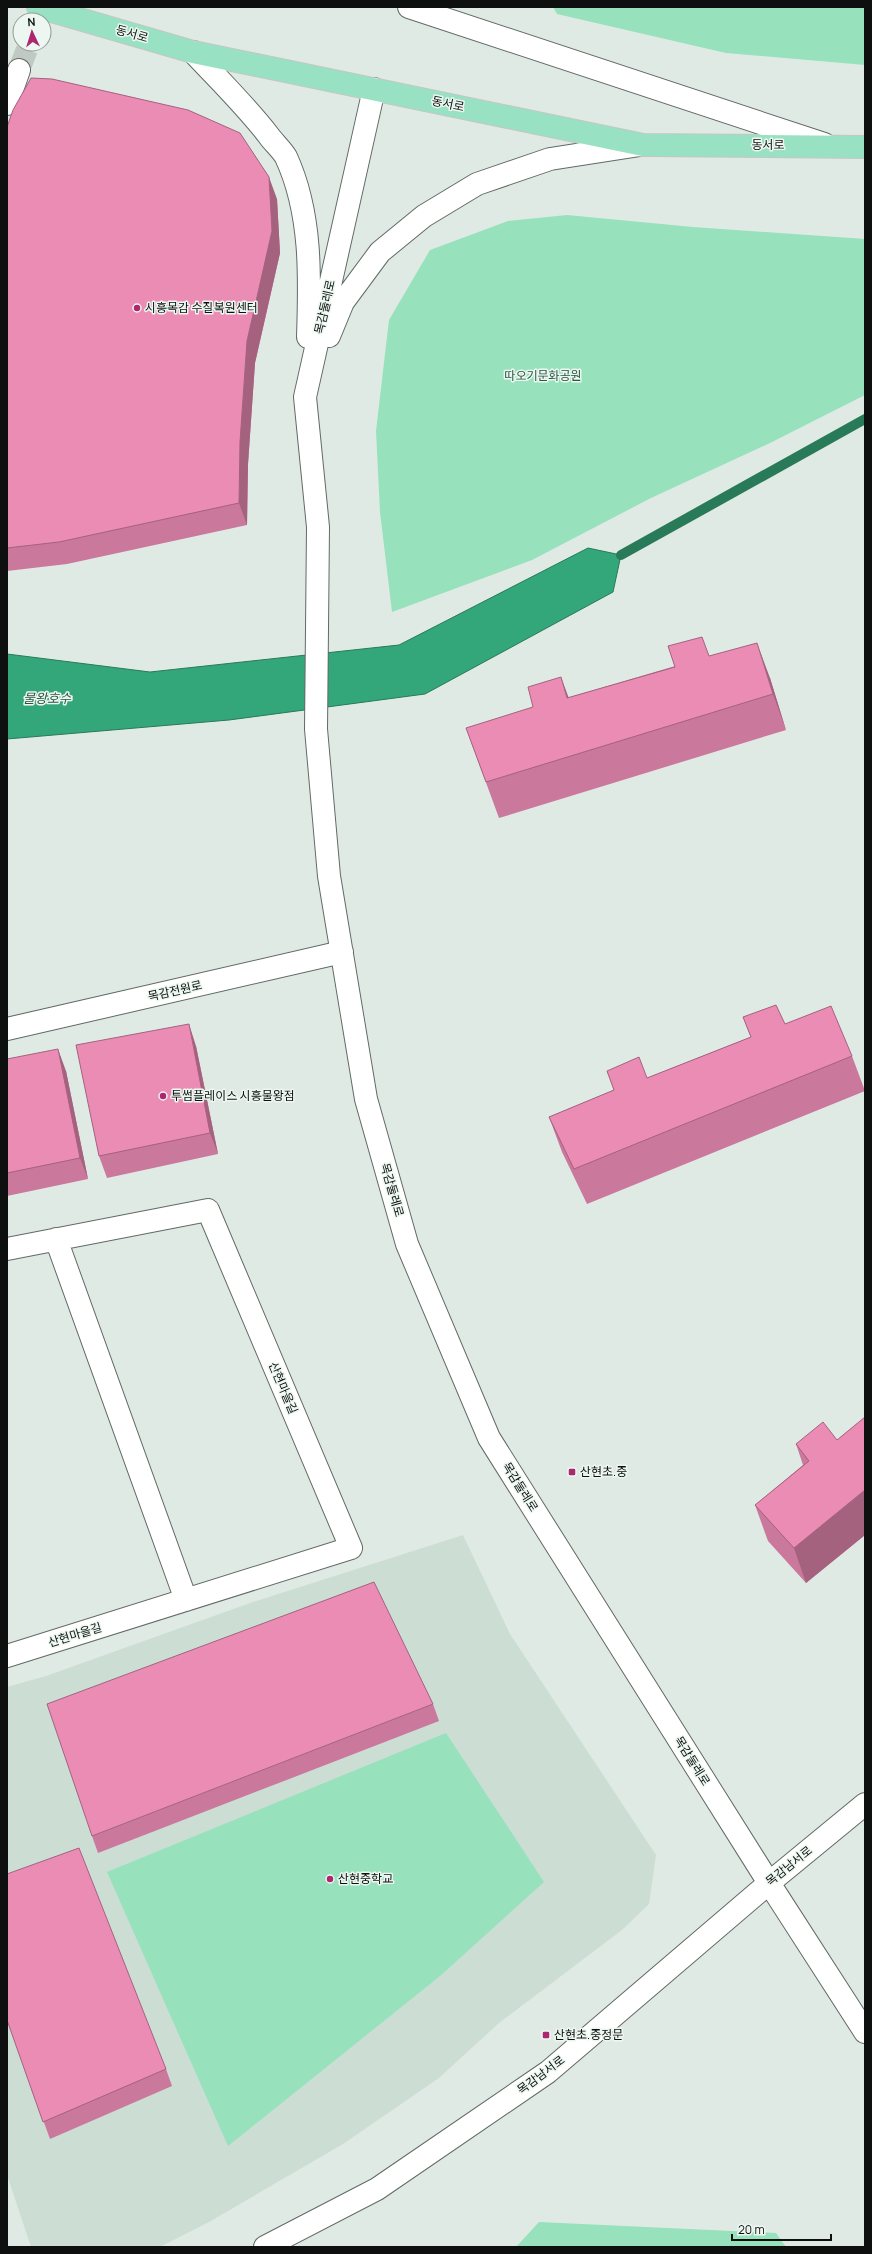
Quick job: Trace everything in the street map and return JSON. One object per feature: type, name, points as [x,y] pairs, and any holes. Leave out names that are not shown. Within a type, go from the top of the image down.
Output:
[{"type":"main road","name":"동서로","points":[[38,7],[193,52],[643,145],[865,147]]},
{"type":"street","points":[[409,7],[829,146]]},
{"type":"street","points":[[193,52],[255,118],[285,156],[301,199],[306,233],[310,288],[305,397]]},
{"type":"street","points":[[7,104],[19,70]]},
{"type":"street","name":"목감둘레로","points":[[374,89],[305,397],[318,527],[316,730],[330,876],[366,1098],[407,1244],[489,1438],[865,2032]]},
{"type":"street","points":[[305,397],[343,302],[380,252],[424,216],[477,184],[550,159],[643,145]]},
{"type":"street","name":"목감전원로","points":[[7,1029],[342,952]]},
{"type":"street","name":"산현마을길","points":[[7,1249],[208,1210],[351,1548],[186,1600],[8,1652]]},
{"type":"street","points":[[56,1239],[186,1600]]},
{"type":"street","name":"목감남서로","points":[[265,2247],[377,2189],[548,2072],[769,1882],[865,1804]]},
{"type":"shaded area","name":"산현중학교","points":[[463,1535],[510,1634],[656,1855],[649,1904],[622,1930],[499,2023],[439,2078],[343,2144],[209,2222],[160,2247],[31,2247],[7,2175],[7,1687],[46,1676],[253,1602]]},
{"type":"green space","points":[[553,7],[865,7],[865,65],[726,53],[557,14]]},
{"type":"green space","name":"따오기문화공원","points":[[567,215],[693,227],[865,239],[865,395],[768,444],[651,498],[532,560],[392,612],[380,512],[376,431],[389,320],[430,250],[508,221]]},
{"type":"green space","points":[[446,1733],[544,1882],[440,1976],[228,2146],[107,1872]]},
{"type":"green space","points":[[539,2222],[776,2233],[786,2247],[516,2247]]},
{"type":"water","name":"물왕호수","points":[[588,548],[621,555],[613,592],[425,694],[229,720],[7,739],[7,654],[150,672],[399,645]]},
{"type":"building","name":"시흥목감 수질복원센터","points":[[31,78],[52,79],[188,110],[240,133],[269,177],[272,231],[247,341],[240,442],[239,503],[59,542],[7,548],[7,127],[13,110]]},
{"type":"building","points":[[702,637],[709,656],[757,643],[773,694],[486,782],[466,728],[533,707],[528,687],[561,677],[567,698],[675,667],[668,646]]},
{"type":"building","points":[[776,1005],[785,1024],[831,1006],[852,1056],[574,1169],[549,1117],[614,1090],[607,1071],[639,1057],[647,1078],[751,1037],[743,1017]]},
{"type":"building","points":[[189,1024],[210,1133],[99,1156],[76,1045]]},
{"type":"building","points":[[58,1049],[80,1158],[7,1173],[7,1059]]},
{"type":"building","points":[[865,1417],[865,1490],[794,1548],[755,1505],[809,1461],[796,1444],[823,1422],[837,1440]]},
{"type":"building","points":[[374,1582],[433,1704],[92,1836],[47,1704]]},
{"type":"building","points":[[79,1848],[166,2069],[43,2122],[7,2020],[7,1874]]},
{"type":"waterway","points":[[621,555],[865,419]]},
{"type":"tunnel","points":[[19,70],[26,52]]},
{"type":"place","name":"시흥목감 수질복원센터","points":[[137,308]]},
{"type":"place","name":"투썸플레이스 시흥물왕점","points":[[163,1096]]},
{"type":"place","name":"산현초.중","points":[[572,1472]]},
{"type":"place","name":"산현중학교","points":[[330,1879]]},
{"type":"place","name":"산현초.중정문","points":[[546,2035]]}]
